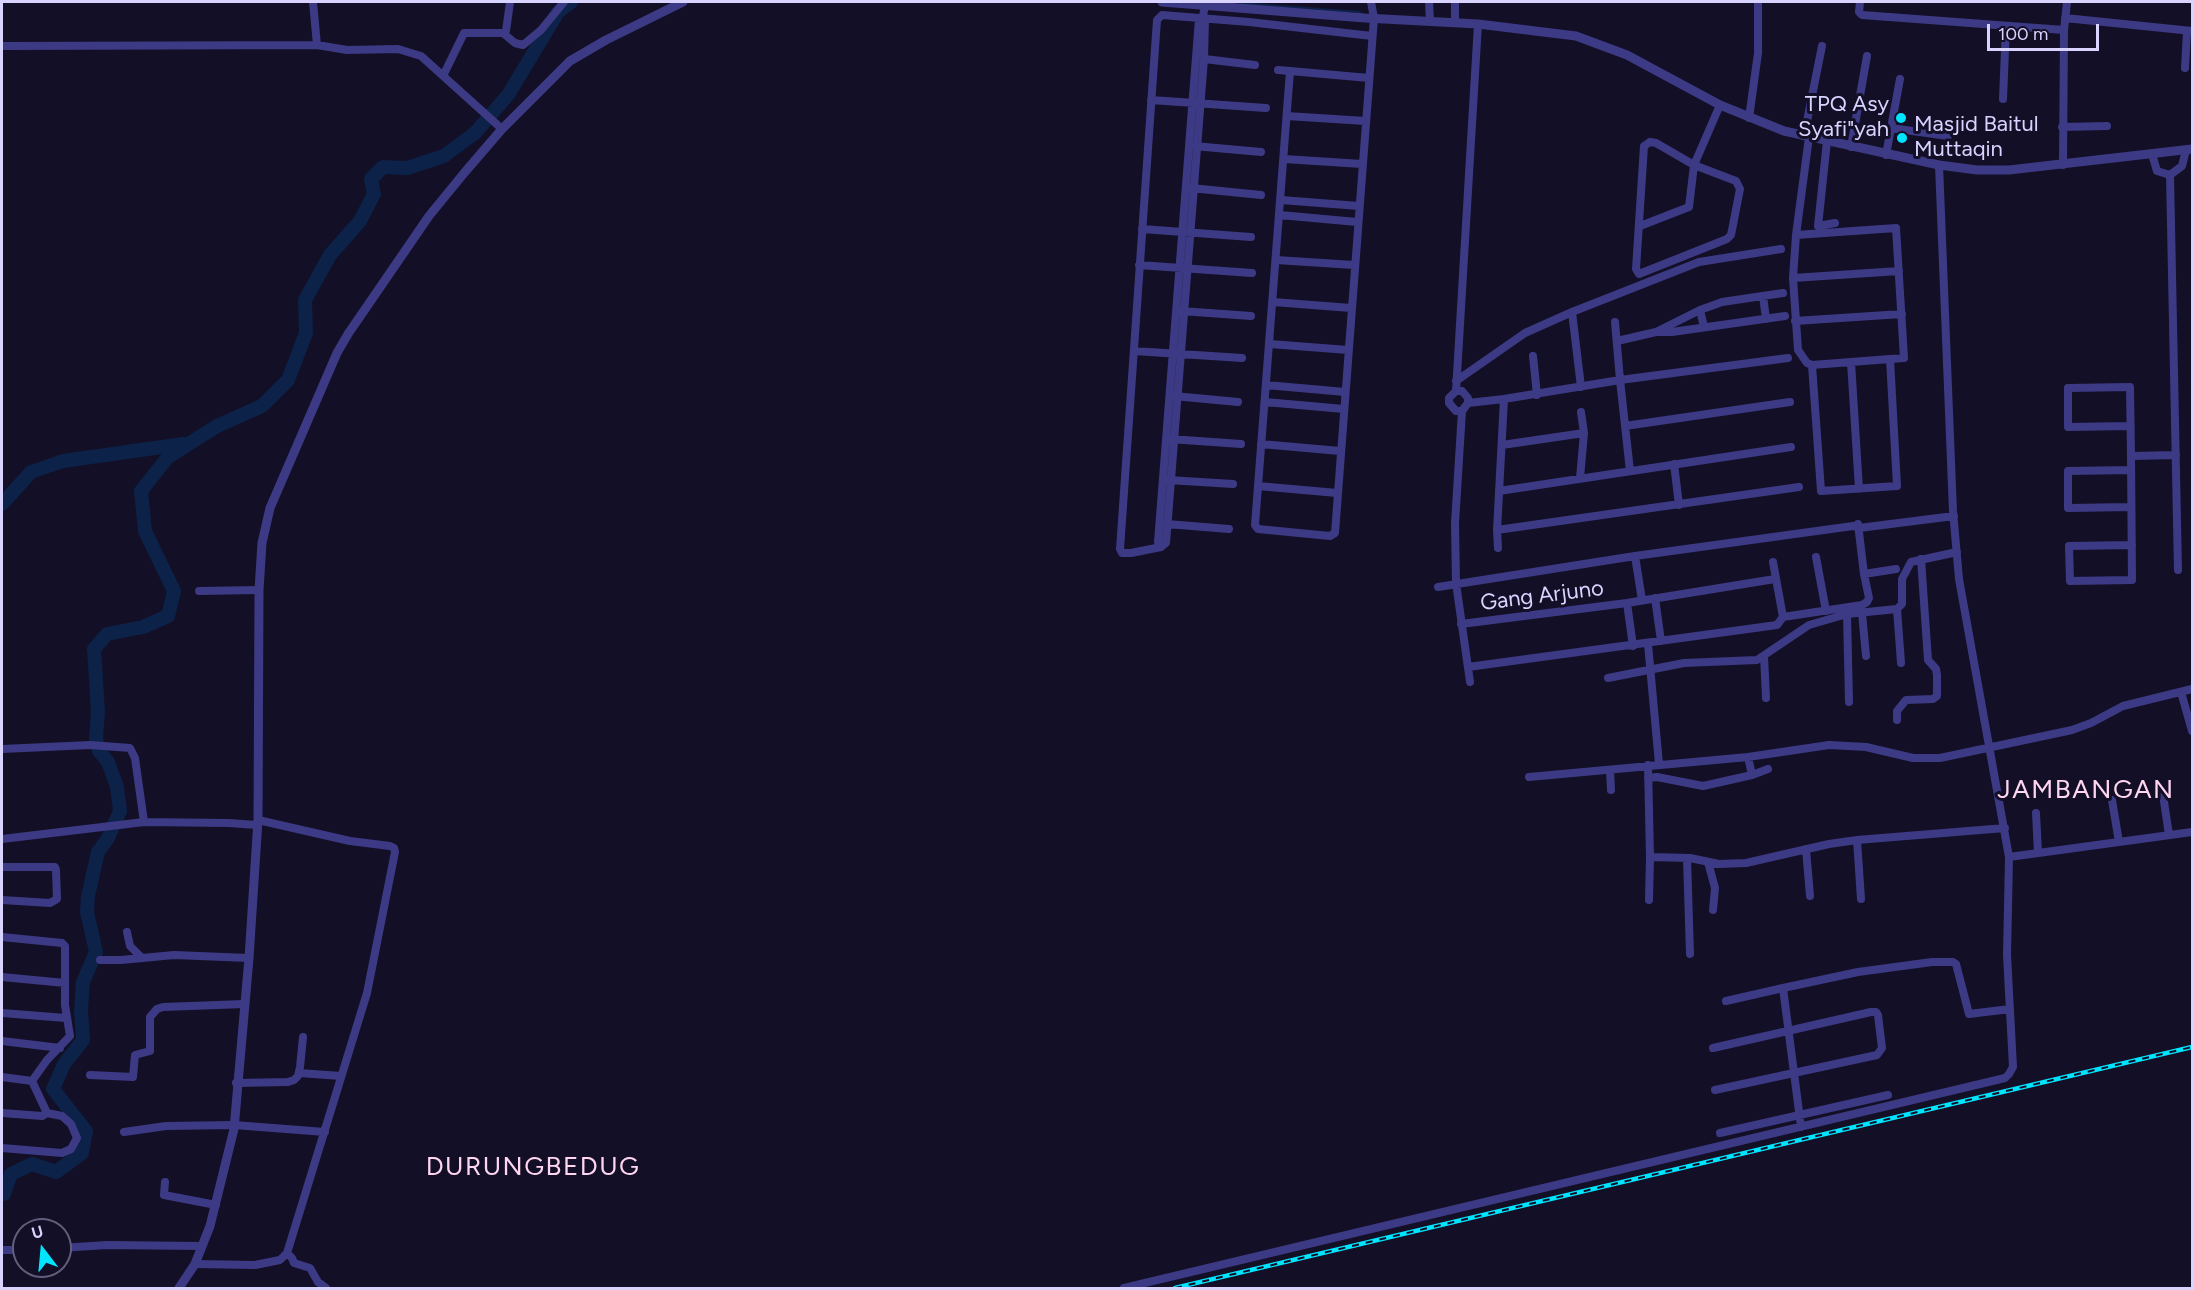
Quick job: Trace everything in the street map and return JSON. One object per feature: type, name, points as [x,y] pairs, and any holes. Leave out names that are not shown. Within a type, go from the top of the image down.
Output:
[{"type":"street","points":[[313,2],[317,45]]},
{"type":"street","points":[[503,33],[506,31],[510,2]]},
{"type":"street","points":[[443,76],[465,33],[503,33],[515,43],[523,45],[541,30],[564,2]]},
{"type":"street","points":[[180,1288],[195,1264],[216,1205],[234,1125],[249,958],[257,823],[258,590],[262,543],[270,508],[337,352],[429,216],[502,129],[577,56],[606,39],[683,2]]},
{"type":"street","points":[[1162,2],[1184,2],[1203,14],[1296,19],[1373,15],[1430,21],[1455,19],[1478,24],[1549,32],[1592,41],[1627,55],[1718,109],[1807,137],[1886,155],[1977,170],[2009,170],[2189,150],[2182,166],[2170,175]]},
{"type":"street","points":[[1429,2],[1430,21]]},
{"type":"street","points":[[1455,2],[1455,19]]},
{"type":"street","points":[[1749,118],[1758,53],[1758,2]]},
{"type":"street","points":[[1860,2],[1859,12],[1862,15],[2006,28],[2064,30]]},
{"type":"street","points":[[2062,165],[2064,30],[2067,2]]},
{"type":"street","points":[[1197,103],[1204,60],[1203,14]]},
{"type":"street","points":[[1161,547],[1158,542],[1167,480],[1203,14]]},
{"type":"street","points":[[1167,480],[1166,543],[1161,547],[1122,553],[1120,549],[1139,265],[1159,17],[1203,14],[1296,19],[1372,36]]},
{"type":"street","points":[[1290,71],[1256,525],[1258,529],[1330,536],[1335,533],[1373,15]]},
{"type":"street","points":[[2066,18],[2190,31],[2185,68]]},
{"type":"street","points":[[1462,411],[1456,411],[1449,403],[1449,398],[1456,391],[1478,24]]},
{"type":"street","points":[[2003,99],[2006,28]]},
{"type":"street","points":[[2,46],[317,45],[347,50],[398,49],[421,56],[502,129]]},
{"type":"street","points":[[1796,235],[1896,228],[1904,358],[1812,365],[1807,363],[1798,350],[1793,278],[1796,235],[1807,137],[1821,46]]},
{"type":"street","points":[[1851,147],[1867,56]]},
{"type":"street","points":[[1204,60],[1255,65]]},
{"type":"street","points":[[1278,70],[1369,78]]},
{"type":"street","points":[[1886,155],[1900,79]]},
{"type":"street","points":[[1151,100],[1266,108]]},
{"type":"street","points":[[1640,226],[1689,207],[1694,165],[1718,109]]},
{"type":"street","points":[[1287,116],[1365,122]]},
{"type":"street","points":[[2062,127],[2107,126]]},
{"type":"street","points":[[1892,128],[1948,136]]},
{"type":"street","points":[[1827,141],[1818,226],[1835,223]]},
{"type":"street","points":[[1647,142],[1656,143],[1694,165],[1739,184],[1740,189],[1729,237],[1639,274],[1636,269],[1644,146],[1647,142]]},
{"type":"street","points":[[1193,146],[1261,152]]},
{"type":"street","points":[[2152,154],[2157,171],[2170,175]]},
{"type":"street","points":[[1284,159],[1362,164]]},
{"type":"street","points":[[1124,1288],[2005,1078],[2009,1074],[2013,1067],[2007,955],[2009,857],[2006,828],[1962,606],[1954,514],[1939,165]]},
{"type":"street","points":[[2170,175],[2178,570]]},
{"type":"street","points":[[1190,188],[1261,195]]},
{"type":"street","points":[[1281,201],[1359,206]]},
{"type":"street","points":[[1280,215],[1358,222]]},
{"type":"street","points":[[1142,229],[1251,237]]},
{"type":"street","points":[[1456,381],[1525,333],[1572,312],[1699,262],[1781,249]]},
{"type":"street","points":[[1276,260],[1354,265]]},
{"type":"street","points":[[1139,265],[1252,273]]},
{"type":"street","points":[[1793,278],[1899,272]]},
{"type":"street","points":[[1656,332],[1700,310],[1722,302],[1783,293]]},
{"type":"street","points":[[1763,296],[1766,319]]},
{"type":"street","points":[[1273,302],[1351,308]]},
{"type":"street","points":[[1700,310],[1704,327]]},
{"type":"street","points":[[1180,311],[1251,316]]},
{"type":"street","points":[[1572,312],[1581,387]]},
{"type":"street","points":[[1795,321],[1902,314]]},
{"type":"street","points":[[1617,341],[1656,332],[1785,316]]},
{"type":"street","points":[[1615,322],[1630,471]]},
{"type":"street","points":[[1270,344],[1348,350]]},
{"type":"street","points":[[1134,351],[1242,358]]},
{"type":"street","points":[[1533,356],[1537,395]]},
{"type":"street","points":[[1470,682],[1456,583],[1455,522],[1462,411],[1468,403],[1788,358]]},
{"type":"street","points":[[1812,365],[1821,491],[1897,486],[1890,359]]},
{"type":"street","points":[[1851,362],[1858,489]]},
{"type":"street","points":[[1266,385],[1345,392]]},
{"type":"street","points":[[2130,426],[2068,427],[2068,388],[2130,387],[2132,545],[2132,580],[2070,581],[2069,546],[2132,545]]},
{"type":"street","points":[[1456,391],[1466,394],[1468,403]]},
{"type":"street","points":[[1173,396],[1238,402]]},
{"type":"street","points":[[1498,548],[1504,399]]},
{"type":"street","points":[[1265,402],[1344,409]]},
{"type":"street","points":[[1625,426],[1790,402]]},
{"type":"street","points":[[1580,478],[1584,433],[1581,412]]},
{"type":"street","points":[[1502,445],[1584,433]]},
{"type":"street","points":[[1170,439],[1241,444]]},
{"type":"street","points":[[1261,444],[1340,451]]},
{"type":"street","points":[[1499,491],[1791,447]]},
{"type":"street","points":[[2131,456],[2176,455]]},
{"type":"street","points":[[1674,464],[1679,505]]},
{"type":"street","points":[[2131,470],[2068,471],[2068,508],[2131,507]]},
{"type":"street","points":[[1167,480],[1233,484]]},
{"type":"street","points":[[1258,486],[1337,493]]},
{"type":"street","points":[[1497,530],[1798,488]]},
{"type":"street","points":[[1438,587],[1635,556],[1954,514]]},
{"type":"street","points":[[1167,524],[1228,529]]},
{"type":"street","points":[[1468,667],[1771,627],[1777,625],[1783,617],[1862,605],[1869,598],[1857,526]]},
{"type":"street","points":[[1608,678],[1712,661],[1752,660],[1764,656],[1809,625],[1847,614],[1897,609],[1902,604],[1901,585],[1905,571],[1911,562],[1957,552]]},
{"type":"street","points":[[1635,556],[1642,600]]},
{"type":"street","points":[[1816,557],[1826,611]]},
{"type":"street","points":[[1897,720],[1897,711],[1906,700],[1933,699],[1937,696],[1936,669],[1928,660],[1921,559]]},
{"type":"street","points":[[1773,562],[1783,617]]},
{"type":"street","points":[[1864,574],[1896,569]]},
{"type":"street","name":"Gang Arjuno","points":[[1461,624],[1627,603],[1775,579]]},
{"type":"street","points":[[199,591],[258,590]]},
{"type":"street","points":[[1655,598],[1661,641]]},
{"type":"street","points":[[1627,603],[1633,646]]},
{"type":"street","points":[[1897,609],[1901,663]]},
{"type":"street","points":[[1862,613],[1866,656]]},
{"type":"street","points":[[1847,614],[1849,702]]},
{"type":"street","points":[[1648,644],[1659,764]]},
{"type":"street","points":[[1764,656],[1766,698]]},
{"type":"street","points":[[1648,772],[1659,764],[1748,757],[1829,745],[1866,747],[1927,759],[1990,755],[2073,730],[2123,706],[2183,699],[2193,689]]},
{"type":"street","points":[[2183,699],[2193,731]]},
{"type":"street","points":[[2,749],[90,745],[132,749],[144,822]]},
{"type":"street","points":[[1748,757],[1752,772]]},
{"type":"street","points":[[1529,777],[1610,770],[1648,772],[1657,777],[1703,786],[1768,769]]},
{"type":"street","points":[[1610,770],[1611,786]]},
{"type":"street","points":[[1648,772],[1649,900]]},
{"type":"street","points":[[2162,788],[2169,835]]},
{"type":"street","points":[[2112,800],[2119,842]]},
{"type":"street","points":[[2036,813],[2038,853]]},
{"type":"street","points":[[2,840],[144,822],[257,823],[394,848],[367,993],[290,1255],[294,1263],[310,1268],[318,1282],[326,1288]]},
{"type":"street","points":[[1650,857],[1687,858],[1725,864],[1746,863],[1857,840],[2006,828]]},
{"type":"street","points":[[2009,857],[2193,832]]},
{"type":"street","points":[[1857,840],[1861,899]]},
{"type":"street","points":[[1806,849],[1810,896]]},
{"type":"street","points":[[1687,858],[1690,954]]},
{"type":"street","points":[[1708,862],[1715,888],[1713,910]]},
{"type":"street","points":[[2,867],[54,867],[57,870],[57,899],[50,903],[2,900]]},
{"type":"street","points":[[127,932],[130,946],[142,958]]},
{"type":"street","points":[[2,937],[64,944],[66,950],[66,1018],[70,1036],[47,1060],[32,1081]]},
{"type":"street","points":[[100,960],[174,955],[249,958]]},
{"type":"street","points":[[1726,1001],[1858,972],[1932,962],[1953,962],[1956,964],[1969,1014],[2010,1009]]},
{"type":"street","points":[[2,977],[66,983]]},
{"type":"street","points":[[1783,988],[1801,1127]]},
{"type":"street","points":[[90,1075],[133,1077],[135,1055],[150,1051],[150,1017],[157,1009],[244,1004]]},
{"type":"street","points":[[1713,1048],[1876,1012],[1882,1048],[1877,1055],[1715,1090]]},
{"type":"street","points":[[2,1013],[66,1018]]},
{"type":"street","points":[[236,1083],[294,1080],[298,1073],[303,1037]]},
{"type":"street","points":[[2,1041],[60,1048]]},
{"type":"street","points":[[298,1073],[341,1076]]},
{"type":"street","points":[[2,1077],[32,1081]]},
{"type":"street","points":[[32,1081],[47,1113]]},
{"type":"street","points":[[1719,1133],[1888,1095]]},
{"type":"street","points":[[2,1113],[42,1116],[47,1113],[62,1116],[71,1124],[77,1138],[71,1149],[62,1153],[2,1148]]},
{"type":"street","points":[[124,1132],[185,1125],[234,1125],[325,1132]]},
{"type":"street","points":[[165,1182],[164,1195],[216,1205]]},
{"type":"street","points":[[72,1247],[107,1245],[202,1246]]},
{"type":"street","points":[[195,1264],[255,1265],[279,1261],[290,1255]]},
{"type":"waterway","points":[[2,1194],[4,1194],[11,1174],[32,1164],[56,1172],[82,1153],[86,1131],[53,1089],[64,1064],[83,1040],[81,1010],[83,982],[96,952],[87,912],[88,896],[98,852],[108,838],[120,811],[117,787],[108,762],[99,751],[96,738],[98,712],[94,649],[107,634],[143,627],[168,616],[174,591],[145,531],[141,491],[168,457],[217,426],[262,406],[288,380],[306,333],[305,300],[330,255],[360,221],[374,194],[371,179],[383,167],[407,168],[444,156],[475,133],[508,95],[558,12],[571,2]]},
{"type":"waterway","points":[[1240,3],[1360,12]]},
{"type":"waterway","points":[[2,504],[31,472],[63,461],[183,444]]},
{"type":"railway","points":[[1175,1288],[2192,1047]]},
{"type":"place","name":"TPQ Asy Syafi\"yah","points":[[1901,118]]},
{"type":"place","name":"Masjid Baitul Muttaqin","points":[[1902,138]]},
{"type":"district","name":"JAMBANGAN","points":[[2086,790]]},
{"type":"district","name":"DURUNGBEDUG","points":[[533,1167]]}]
